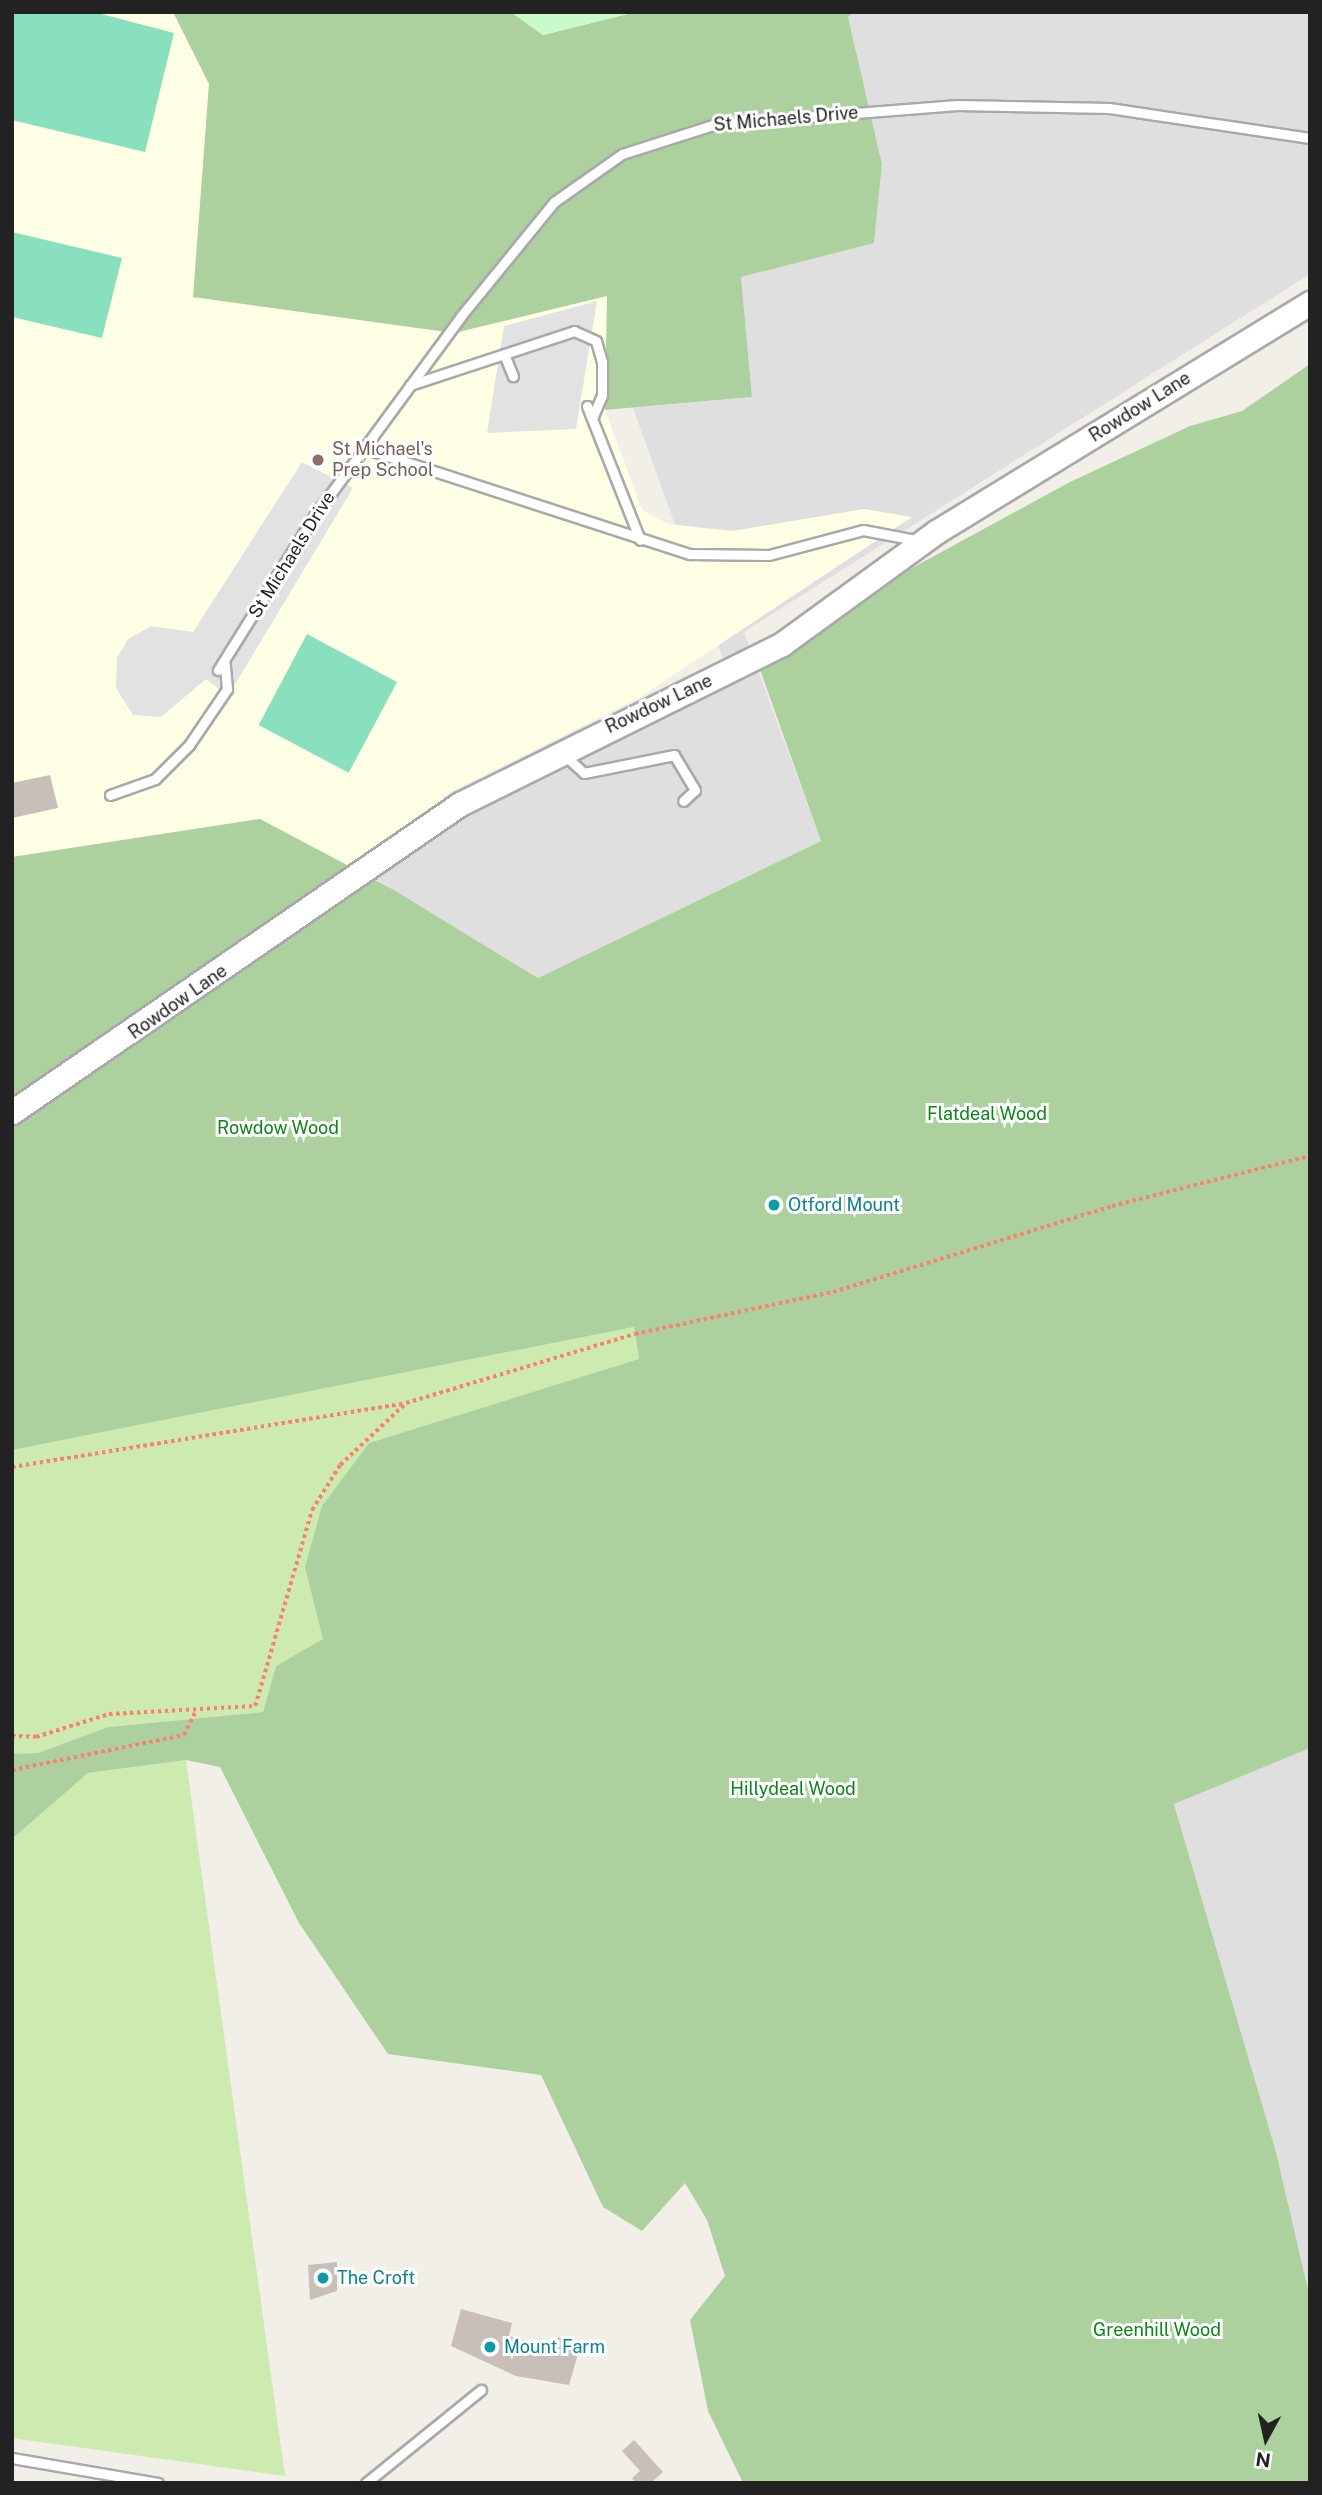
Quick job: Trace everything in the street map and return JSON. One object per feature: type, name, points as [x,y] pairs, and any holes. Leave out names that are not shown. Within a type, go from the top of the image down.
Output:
[{"type":"street","name":"Rowdow Lane","points":[[12,1112],[460,804],[782,644],[922,542],[1310,303]]},
{"type":"lane","name":"St Michaels Drive","points":[[110,795],[155,779],[189,745],[227,689],[221,667],[363,448],[408,386],[554,202],[622,155],[674,134],[716,124],[1042,105],[1171,115],[1310,138]]},
{"type":"lane","points":[[408,386],[574,331],[586,334],[602,362],[602,395],[592,418]]},
{"type":"lane","points":[[504,354],[513,376]]},
{"type":"lane","points":[[587,407],[639,540]]},
{"type":"lane","points":[[363,448],[639,540],[735,558],[863,530],[922,542]]},
{"type":"lane","points":[[562,752],[584,773],[674,755],[695,790],[683,801]]},
{"type":"lane","points":[[366,2483],[481,2390]]},
{"type":"lane","points":[[12,2458],[158,2483]]},
{"type":"path","points":[[12,1467],[406,1403],[635,1334],[833,1292],[1087,1213],[1310,1156]]},
{"type":"path","points":[[12,1736],[36,1737],[109,1714],[255,1706],[312,1510],[340,1465],[406,1403]]},
{"type":"path","points":[[12,1770],[184,1735],[196,1710]]},
{"type":"shaded area","name":"St Michael's Prep School","points":[[12,12],[173,12],[209,84],[194,297],[454,333],[607,296],[605,410],[642,510],[668,524],[732,531],[864,509],[912,517],[640,697],[452,791],[351,867],[260,819],[12,857]]},
{"type":"shaded area","points":[[855,12],[1310,12],[1310,274],[744,632],[821,841],[538,978],[363,871],[725,664],[633,408],[752,397],[741,277],[874,242],[882,164],[848,17]]},
{"type":"shaded area","points":[[597,301],[576,429],[487,433],[504,326]]},
{"type":"shaded area","points":[[302,462],[353,488],[228,696],[206,679],[161,717],[133,715],[116,688],[117,658],[128,639],[151,626],[193,632]]},
{"type":"shaded area","points":[[1310,1748],[1310,2298],[1276,2152],[1174,1803]]},
{"type":"green space","points":[[12,12],[94,12],[174,33],[145,152],[12,120]]},
{"type":"green space","points":[[173,12],[511,12],[543,35],[636,12],[855,12],[848,17],[882,164],[874,243],[741,277],[752,397],[605,410],[607,296],[454,333],[193,297],[209,84]]},
{"type":"green space","points":[[511,12],[636,12],[543,35]]},
{"type":"green space","points":[[12,232],[122,258],[102,338],[12,317]]},
{"type":"green space","points":[[1310,364],[1310,1748],[1174,1804],[1276,2152],[1310,2298],[1310,2483],[743,2483],[708,2411],[690,2320],[725,2276],[707,2220],[685,2183],[642,2231],[603,2207],[541,2075],[388,2054],[299,1923],[220,1767],[186,1760],[88,1773],[12,1839],[12,1754],[38,1753],[108,1727],[263,1712],[276,1666],[323,1639],[305,1567],[322,1506],[369,1443],[639,1359],[634,1327],[12,1450],[12,857],[260,819],[394,890],[538,978],[821,841],[758,664],[903,573],[1070,482],[1190,426],[1242,411]]},
{"type":"green space","points":[[307,634],[397,682],[349,773],[259,725]]},
{"type":"green space","points":[[634,1327],[639,1360],[369,1443],[305,1567],[324,1639],[276,1666],[263,1712],[108,1727],[38,1753],[12,1754],[12,1450]]},
{"type":"green space","points":[[186,1760],[285,2476],[12,2438],[12,1839],[88,1773]]},
{"type":"building","points":[[50,775],[58,808],[12,818],[12,783]]},
{"type":"building","name":"The Croft","points":[[337,2262],[337,2291],[310,2300],[308,2265]]},
{"type":"building","name":"Mount Farm","points":[[461,2309],[512,2323],[509,2336],[528,2341],[526,2348],[545,2353],[558,2337],[573,2342],[579,2350],[569,2385],[516,2376],[451,2346]]},
{"type":"building","points":[[634,2440],[663,2472],[651,2483],[636,2483],[632,2478],[640,2471],[622,2451]]},
{"type":"place","name":"St Michael's Prep School","points":[[318,460]]},
{"type":"place","name":"Otford Mount","points":[[774,1205]]},
{"type":"place","name":"The Croft","points":[[323,2278]]},
{"type":"place","name":"Mount Farm","points":[[490,2347]]},
{"type":"park label","name":"Flatdeal Wood","points":[[987,1114]]},
{"type":"park label","name":"Rowdow Wood","points":[[278,1128]]},
{"type":"park label","name":"Hillydeal Wood","points":[[793,1789]]},
{"type":"park label","name":"Greenhill Wood","points":[[1157,2330]]}]
